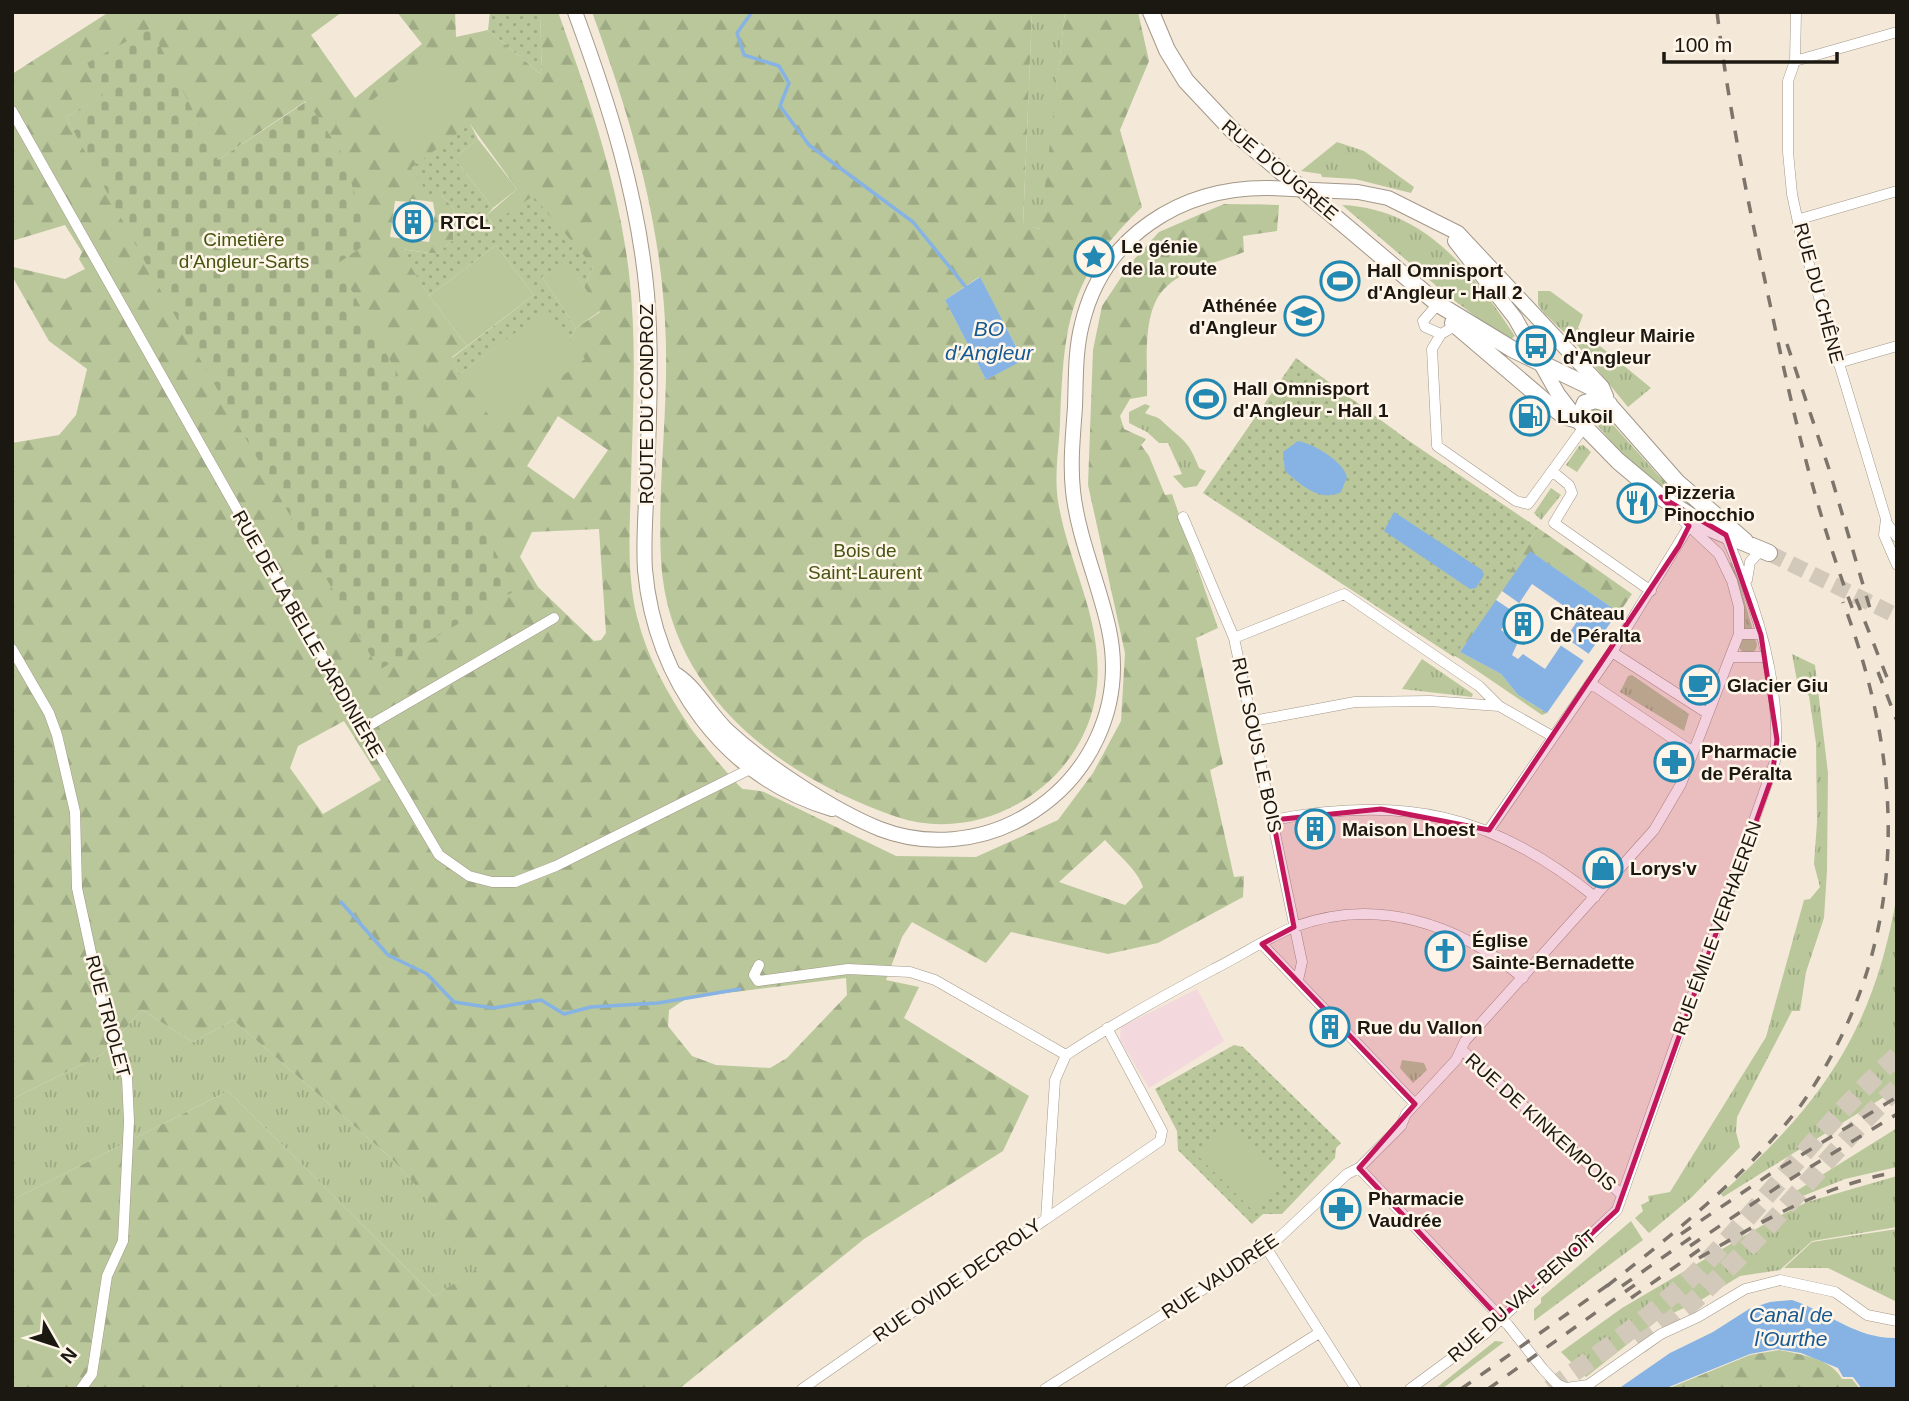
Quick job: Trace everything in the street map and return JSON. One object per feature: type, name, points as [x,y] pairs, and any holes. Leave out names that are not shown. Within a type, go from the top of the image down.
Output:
[{"type":"main road","name":"ROUTE DU CONDROZ","points":[[575,12],[620,143],[639,234],[650,360],[645,568],[655,620],[681,688],[708,729],[750,769],[806,802],[849,814]]},
{"type":"main road","name":"RUE D'OUGRÉE","points":[[1150,12],[1180,71],[1212,111],[1438,304],[1542,364],[1586,381],[1677,482],[1745,541]]},
{"type":"main road","name":"ROUTE DU CONDROZ","points":[[677,675],[689,683],[708,710],[735,738],[802,785],[878,828],[907,836],[943,840],[970,837],[1013,823],[1044,805],[1066,785],[1088,757],[1108,709],[1113,670],[1109,630],[1075,506],[1072,459],[1080,332],[1091,295],[1108,265],[1133,236],[1161,214],[1195,198],[1226,191],[1269,188],[1358,191],[1388,198],[1469,243],[1602,387],[1609,404]]},
{"type":"main road","name":"ROUTE DU CONDROZ","points":[[1437,223],[1496,292],[1558,394],[1581,423]]},
{"type":"main road","name":"RUE D'OUGRÉE","points":[[1438,304],[1448,330],[1564,416],[1581,423],[1618,461],[1661,497],[1698,522],[1765,551]]},
{"type":"main road","points":[[1581,423],[1585,403],[1596,400],[1609,404]]},
{"type":"main road","points":[[750,769],[762,766],[783,779],[802,785]]},
{"type":"street","name":"RUE DU CHÊNE","points":[[1796,12],[1795,61],[1788,81],[1788,152],[1792,194],[1800,219],[1802,241],[1886,520],[1884,535],[1897,565]]},
{"type":"street","points":[[1795,61],[1897,32]]},
{"type":"street","name":"RUE DE LA BELLE JARDINIÈRE","points":[[12,111],[363,729],[439,855],[469,876],[492,882],[515,882],[533,877],[750,769]]},
{"type":"street","points":[[1800,219],[1897,191]]},
{"type":"street","points":[[1438,304],[1423,321],[1425,327],[1448,330]]},
{"type":"street","points":[[1448,330],[1432,349],[1437,446],[1516,501],[1528,504],[1581,423]]},
{"type":"street","points":[[1838,363],[1897,346]]},
{"type":"street","points":[[1552,471],[1569,485],[1572,493],[1555,517],[1554,523],[1651,591]]},
{"type":"street","name":"RUE VAUDRÉE","points":[[1045,1389],[1267,1249],[1347,1174],[1359,1168],[1401,1126],[1415,1104],[1462,1050],[1465,1041],[1659,822],[1681,784],[1739,634],[1738,607],[1724,561],[1661,497]]},
{"type":"street","points":[[1897,513],[1886,520],[1897,537]]},
{"type":"street","name":"RUE ÉMILE VERHAEREN","points":[[1621,1194],[1772,777],[1777,740],[1761,634],[1747,588],[1726,535],[1714,516]]},
{"type":"street","name":"RUE SOUS LE BOIS","points":[[1183,517],[1234,638],[1302,962],[1298,980]]},
{"type":"street","points":[[1489,830],[1612,652],[1689,526]]},
{"type":"street","points":[[1747,588],[1747,569],[1765,551]]},
{"type":"street","points":[[1234,638],[1343,594],[1479,685],[1499,706],[1552,736]]},
{"type":"street","points":[[363,729],[554,618]]},
{"type":"street","points":[[1739,634],[1761,634]]},
{"type":"street","name":"RUE TRIOLET","points":[[12,649],[49,713],[63,756],[75,812],[76,888],[103,1008],[127,1077],[129,1121],[123,1241],[107,1276],[92,1374],[81,1389]]},
{"type":"street","points":[[1612,652],[1707,713]]},
{"type":"street","points":[[1730,657],[1765,657]]},
{"type":"street","points":[[1591,683],[1693,752]]},
{"type":"street","points":[[1253,722],[1384,700],[1499,706]]},
{"type":"street","points":[[1273,820],[1335,810],[1427,814],[1489,830],[1536,853],[1595,897]]},
{"type":"street","points":[[759,965],[754,975],[758,981],[848,969],[910,972],[935,980],[1066,1055],[1107,1028],[1294,927],[1352,915],[1408,919],[1464,937],[1495,954],[1523,978]]},
{"type":"street","points":[[1262,944],[1415,1104]]},
{"type":"street","points":[[1046,1219],[1160,1141],[1162,1131],[1107,1028]]},
{"type":"street","name":"RUE DE KINKEMPOIS","points":[[1462,1050],[1621,1194]]},
{"type":"street","name":"RUE OVIDE DECROLY","points":[[802,1389],[1046,1219],[1055,1080],[1066,1055]]},
{"type":"street","points":[[1359,1168],[1557,1384],[1566,1388],[1588,1385],[1661,1334],[1698,1317],[1745,1289],[1780,1280],[1835,1292],[1867,1315],[1897,1321]]},
{"type":"street","name":"RUE DU VAL-BENOÎT","points":[[1410,1389],[1500,1319],[1613,1217],[1621,1194]]},
{"type":"street","points":[[1267,1249],[1356,1389]]},
{"type":"street","points":[[1230,1389],[1319,1333]]},
{"type":"highlighted area","points":[[1661,497],[1726,535],[1761,635],[1777,740],[1772,777],[1617,1210],[1500,1319],[1359,1168],[1415,1104],[1262,944],[1294,927],[1273,820],[1381,809],[1489,830],[1679,546],[1689,526]]},
{"type":"shaded area","points":[[1197,989],[1224,1041],[1149,1088],[1120,1040],[1121,1027]]},
{"type":"green space","points":[[109,12],[342,12],[311,35],[355,98],[422,44],[397,12],[455,12],[456,37],[488,30],[542,75],[540,12],[558,12],[610,173],[629,273],[634,351],[630,566],[637,617],[646,646],[666,688],[690,727],[743,789],[764,792],[896,856],[976,857],[1058,820],[1093,773],[1121,721],[1125,653],[1088,485],[1093,350],[1102,306],[1130,264],[1159,232],[1224,204],[1279,205],[1277,231],[1243,236],[1244,252],[1191,271],[1164,289],[1157,299],[1149,325],[1147,396],[1130,399],[1120,416],[1124,429],[1146,439],[1141,445],[1149,456],[1165,495],[1172,494],[1218,628],[1196,638],[1223,764],[1210,770],[1234,877],[1244,876],[1243,897],[1158,943],[1108,954],[1011,932],[986,963],[912,922],[902,937],[886,980],[919,987],[904,1018],[1029,1096],[1003,1151],[864,1239],[679,1389],[12,1389],[12,1200],[228,1091],[434,1296],[485,1264],[392,1159],[233,1020],[193,1042],[142,1010],[101,1055],[12,1099],[12,443],[59,435],[76,415],[87,369],[49,341],[12,276],[13,267],[65,279],[85,269],[79,259],[82,252],[65,225],[12,241],[12,74]],"holes":[[[104,95],[218,160],[306,101],[336,263],[515,590],[379,669],[66,117]],[[470,124],[517,189],[487,215],[493,225],[593,266],[584,287],[600,312],[576,328],[569,339],[584,359],[459,375],[452,357],[467,346],[429,296],[401,249],[437,254],[453,240],[454,209],[441,195]],[[411,199],[433,202],[435,214],[429,242],[390,237],[395,201],[411,202]],[[558,416],[608,450],[574,499],[527,466]],[[599,529],[606,633],[601,640],[594,641],[538,587],[520,557],[532,532]],[[344,721],[381,780],[323,814],[290,768],[298,746]],[[1105,840],[1132,868],[1143,887],[1125,905],[1059,882]],[[846,978],[847,995],[787,1058],[770,1068],[716,1065],[692,1056],[668,1026],[669,1010],[687,998]]]},
{"type":"green space","points":[[490,12],[540,12],[542,75],[488,30]]},
{"type":"green space","name":"Bois de Saint-Laurent","points":[[592,12],[1032,12],[1023,225],[1040,229],[1065,12],[1138,12],[1149,61],[1120,130],[1142,207],[1098,257],[1084,281],[1074,305],[1068,331],[1062,389],[1058,501],[1095,637],[1097,685],[1090,719],[1075,750],[1054,776],[1028,798],[998,813],[965,822],[931,824],[897,817],[854,800],[812,779],[773,753],[738,724],[708,690],[685,651],[669,609],[661,561],[666,351],[662,281],[640,164]],"holes":[[[979,277],[1023,359],[986,380],[945,300]]]},
{"type":"green space","points":[[1032,12],[1065,12],[1041,229],[1023,226]]},
{"type":"green space","name":"Cimetière d'Angleur-Sarts","points":[[151,28],[218,160],[307,101],[343,155],[369,242],[337,264],[516,590],[379,670],[162,293],[66,117],[103,95],[87,63]]},
{"type":"green space","points":[[430,54],[469,102],[404,154],[365,106]]},
{"type":"green space","points":[[470,124],[478,139],[454,158],[493,208],[487,215],[492,224],[533,196],[593,266],[584,287],[566,261],[542,277],[576,328],[569,339],[547,310],[459,375],[452,358],[534,295],[496,245],[429,296],[400,249],[437,254],[453,240],[454,209],[441,195],[429,195],[411,168]]},
{"type":"green space","points":[[478,139],[517,189],[493,208],[454,158]]},
{"type":"green space","points":[[1337,142],[1364,151],[1414,187],[1411,193],[1355,179],[1322,177],[1321,174],[1301,171]]},
{"type":"green space","points":[[1342,205],[1372,209],[1398,218],[1422,231],[1464,267],[1515,336],[1508,341],[1447,295]]},
{"type":"green space","points":[[496,245],[534,295],[467,346],[429,296]]},
{"type":"green space","points":[[566,260],[600,311],[576,328],[542,277]]},
{"type":"green space","points":[[1538,291],[1550,291],[1583,315],[1578,328],[1651,388],[1628,407],[1578,346],[1544,313],[1538,305]]},
{"type":"green space","points":[[547,309],[585,359],[496,425],[459,375]]},
{"type":"green space","points":[[1296,358],[1412,443],[1538,528],[1454,657],[1203,493]]},
{"type":"green space","points":[[1145,404],[1150,406],[1145,413],[1159,419],[1183,440],[1199,468],[1206,471],[1197,486],[1184,488],[1173,476],[1182,474],[1168,443],[1159,443],[1147,432],[1129,423],[1129,412]]},
{"type":"green space","points":[[1597,407],[1658,475],[1706,519],[1672,496],[1625,456],[1585,409]]},
{"type":"green space","points":[[1583,445],[1591,452],[1577,472],[1566,465],[1579,446]]},
{"type":"green space","points":[[1551,488],[1561,495],[1541,520],[1534,513]]},
{"type":"green space","points":[[1538,528],[1632,594],[1619,613],[1531,552],[1460,652],[1501,674],[1518,695],[1547,713],[1542,715],[1454,655]]},
{"type":"green space","points":[[1733,561],[1752,627],[1751,632],[1744,631],[1728,564]]},
{"type":"green space","points":[[1748,636],[1754,639],[1757,645],[1754,651],[1748,654],[1742,651],[1739,645],[1742,639]]},
{"type":"green space","points":[[1792,654],[1815,665],[1828,773],[1824,918],[1806,972],[1800,1011],[1792,1011],[1737,1117],[1736,1132],[1740,1147],[1692,1197],[1649,1233],[1635,1218],[1643,1211],[1641,1205],[1649,1201],[1648,1196],[1670,1192],[1766,1037],[1804,900],[1810,899],[1820,887],[1814,864],[1817,822],[1816,743],[1809,696],[1797,681]]},
{"type":"green space","points":[[1422,659],[1473,694],[1472,697],[1402,689]]},
{"type":"green space","points":[[1632,675],[1689,714],[1684,731],[1620,692],[1628,676]]},
{"type":"green space","points":[[1897,894],[1897,1089],[1723,1197],[1721,1194],[1788,1128],[1838,1061],[1858,1025],[1874,986]]},
{"type":"green space","points":[[142,1010],[193,1042],[233,1020],[392,1159],[486,1264],[434,1296],[228,1091],[12,1200],[12,1099],[101,1055]]},
{"type":"green space","points":[[1234,1045],[1243,1047],[1341,1143],[1336,1148],[1335,1158],[1282,1214],[1263,1214],[1252,1224],[1178,1150],[1177,1131],[1155,1089]]},
{"type":"green space","points":[[1402,1060],[1424,1063],[1427,1070],[1413,1083],[1400,1068]]},
{"type":"green space","points":[[1229,1127],[1285,1183],[1255,1213],[1199,1157]]},
{"type":"green space","points":[[1897,1128],[1897,1167],[1845,1179],[1788,1202],[1785,1198]]},
{"type":"green space","points":[[1897,1176],[1897,1227],[1812,1241],[1780,1270],[1740,1276],[1701,1300],[1658,1320],[1586,1377],[1561,1352],[1622,1308],[1768,1222],[1807,1202]]},
{"type":"green space","points":[[1631,1221],[1643,1240],[1534,1321],[1534,1309],[1541,1303],[1541,1298]]},
{"type":"green space","points":[[1897,1229],[1897,1302],[1828,1268],[1784,1268],[1812,1242]]},
{"type":"green space","points":[[1495,1341],[1504,1342],[1442,1389],[1435,1389]]},
{"type":"green space","points":[[1779,1350],[1823,1362],[1842,1379],[1852,1379],[1860,1389],[1667,1389],[1750,1355]]},
{"type":"water","name":"BO d'Angleur","points":[[980,277],[1023,360],[986,380],[945,300]]},
{"type":"water","points":[[1298,441],[1319,449],[1340,465],[1347,477],[1341,492],[1333,495],[1318,494],[1285,471],[1283,452]]},
{"type":"water","points":[[1394,512],[1482,570],[1484,575],[1476,588],[1470,589],[1384,531]]},
{"type":"water","points":[[1530,551],[1618,612],[1547,713],[1518,695],[1501,674],[1460,652]],"holes":[[[1532,584],[1580,617],[1545,669],[1523,654],[1518,659],[1512,655],[1518,642],[1501,630]]]},
{"type":"water","name":"Canal de l'Ourthe","points":[[1792,1300],[1856,1330],[1897,1338],[1897,1389],[1862,1389],[1853,1377],[1843,1377],[1838,1368],[1801,1353],[1777,1349],[1750,1354],[1664,1389],[1618,1389],[1670,1353],[1713,1332],[1749,1309],[1770,1302]]},
{"type":"pier","points":[[1502,591],[1519,603],[1514,612],[1496,600]]},
{"type":"pier","points":[[1566,638],[1589,654],[1584,661],[1560,645]]},
{"type":"waterway","points":[[752,12],[737,33],[744,55],[779,66],[789,83],[780,106],[809,145],[913,222],[965,286]]},
{"type":"waterway","points":[[341,902],[388,955],[427,974],[454,1002],[493,1008],[541,1000],[564,1014],[591,1007],[658,1003],[740,989]]},
{"type":"tunnel","points":[[1769,553],[1897,616]]},
{"type":"tunnel","points":[[1550,1389],[1644,1319],[1697,1272],[1820,1135],[1897,1056]]},
{"type":"tunnel","points":[[1639,1345],[1709,1287],[1897,1088]]},
{"type":"railway","points":[[1717,12],[1740,159],[1787,382],[1816,497],[1853,610]]},
{"type":"railway","points":[[1787,344],[1829,469],[1871,612]]},
{"type":"railway","points":[[1856,599],[1888,680]]},
{"type":"railway","points":[[1607,1286],[1710,1202],[1780,1130],[1801,1105],[1837,1046],[1862,985],[1879,924],[1887,861],[1887,797],[1879,732],[1865,667],[1843,602]]},
{"type":"railway","points":[[1878,672],[1897,721]]},
{"type":"railway","points":[[1681,1234],[1770,1174],[1897,1097]]},
{"type":"railway","points":[[1690,1246],[1779,1186],[1897,1114]]},
{"type":"railway","points":[[1699,1258],[1770,1218],[1819,1195],[1897,1172]]},
{"type":"railway","points":[[1622,1286],[1696,1234]]},
{"type":"railway","points":[[1631,1298],[1706,1245]]},
{"type":"railway","points":[[1461,1389],[1615,1280]]},
{"type":"railway","points":[[1488,1389],[1636,1284]]},
{"type":"place","name":"RTCL","points":[[413,222]]},
{"type":"place","name":"Le génie de la route","points":[[1094,257]]},
{"type":"place","name":"Hall Omnisport d'Angleur - Hall 2","points":[[1340,281]]},
{"type":"place","name":"Athénée d'Angleur","points":[[1304,316]]},
{"type":"place","name":"Angleur Mairie d'Angleur","points":[[1536,346]]},
{"type":"place","name":"Hall Omnisport d'Angleur - Hall 1","points":[[1206,399]]},
{"type":"place","name":"Lukoil","points":[[1530,416]]},
{"type":"place","name":"Pizzeria Pinocchio","points":[[1637,503]]},
{"type":"place","name":"Château de Péralta","points":[[1523,624]]},
{"type":"place","name":"Glacier Giu","points":[[1700,685]]},
{"type":"place","name":"Pharmacie de Péralta","points":[[1674,762]]},
{"type":"place","name":"Maison Lhoest","points":[[1315,829]]},
{"type":"place","name":"Lorys'v","points":[[1603,868]]},
{"type":"place","name":"Église Sainte-Bernadette","points":[[1445,951]]},
{"type":"place","name":"Rue du Vallon","points":[[1330,1027]]},
{"type":"place","name":"Pharmacie Vaudrée","points":[[1341,1209]]}]
